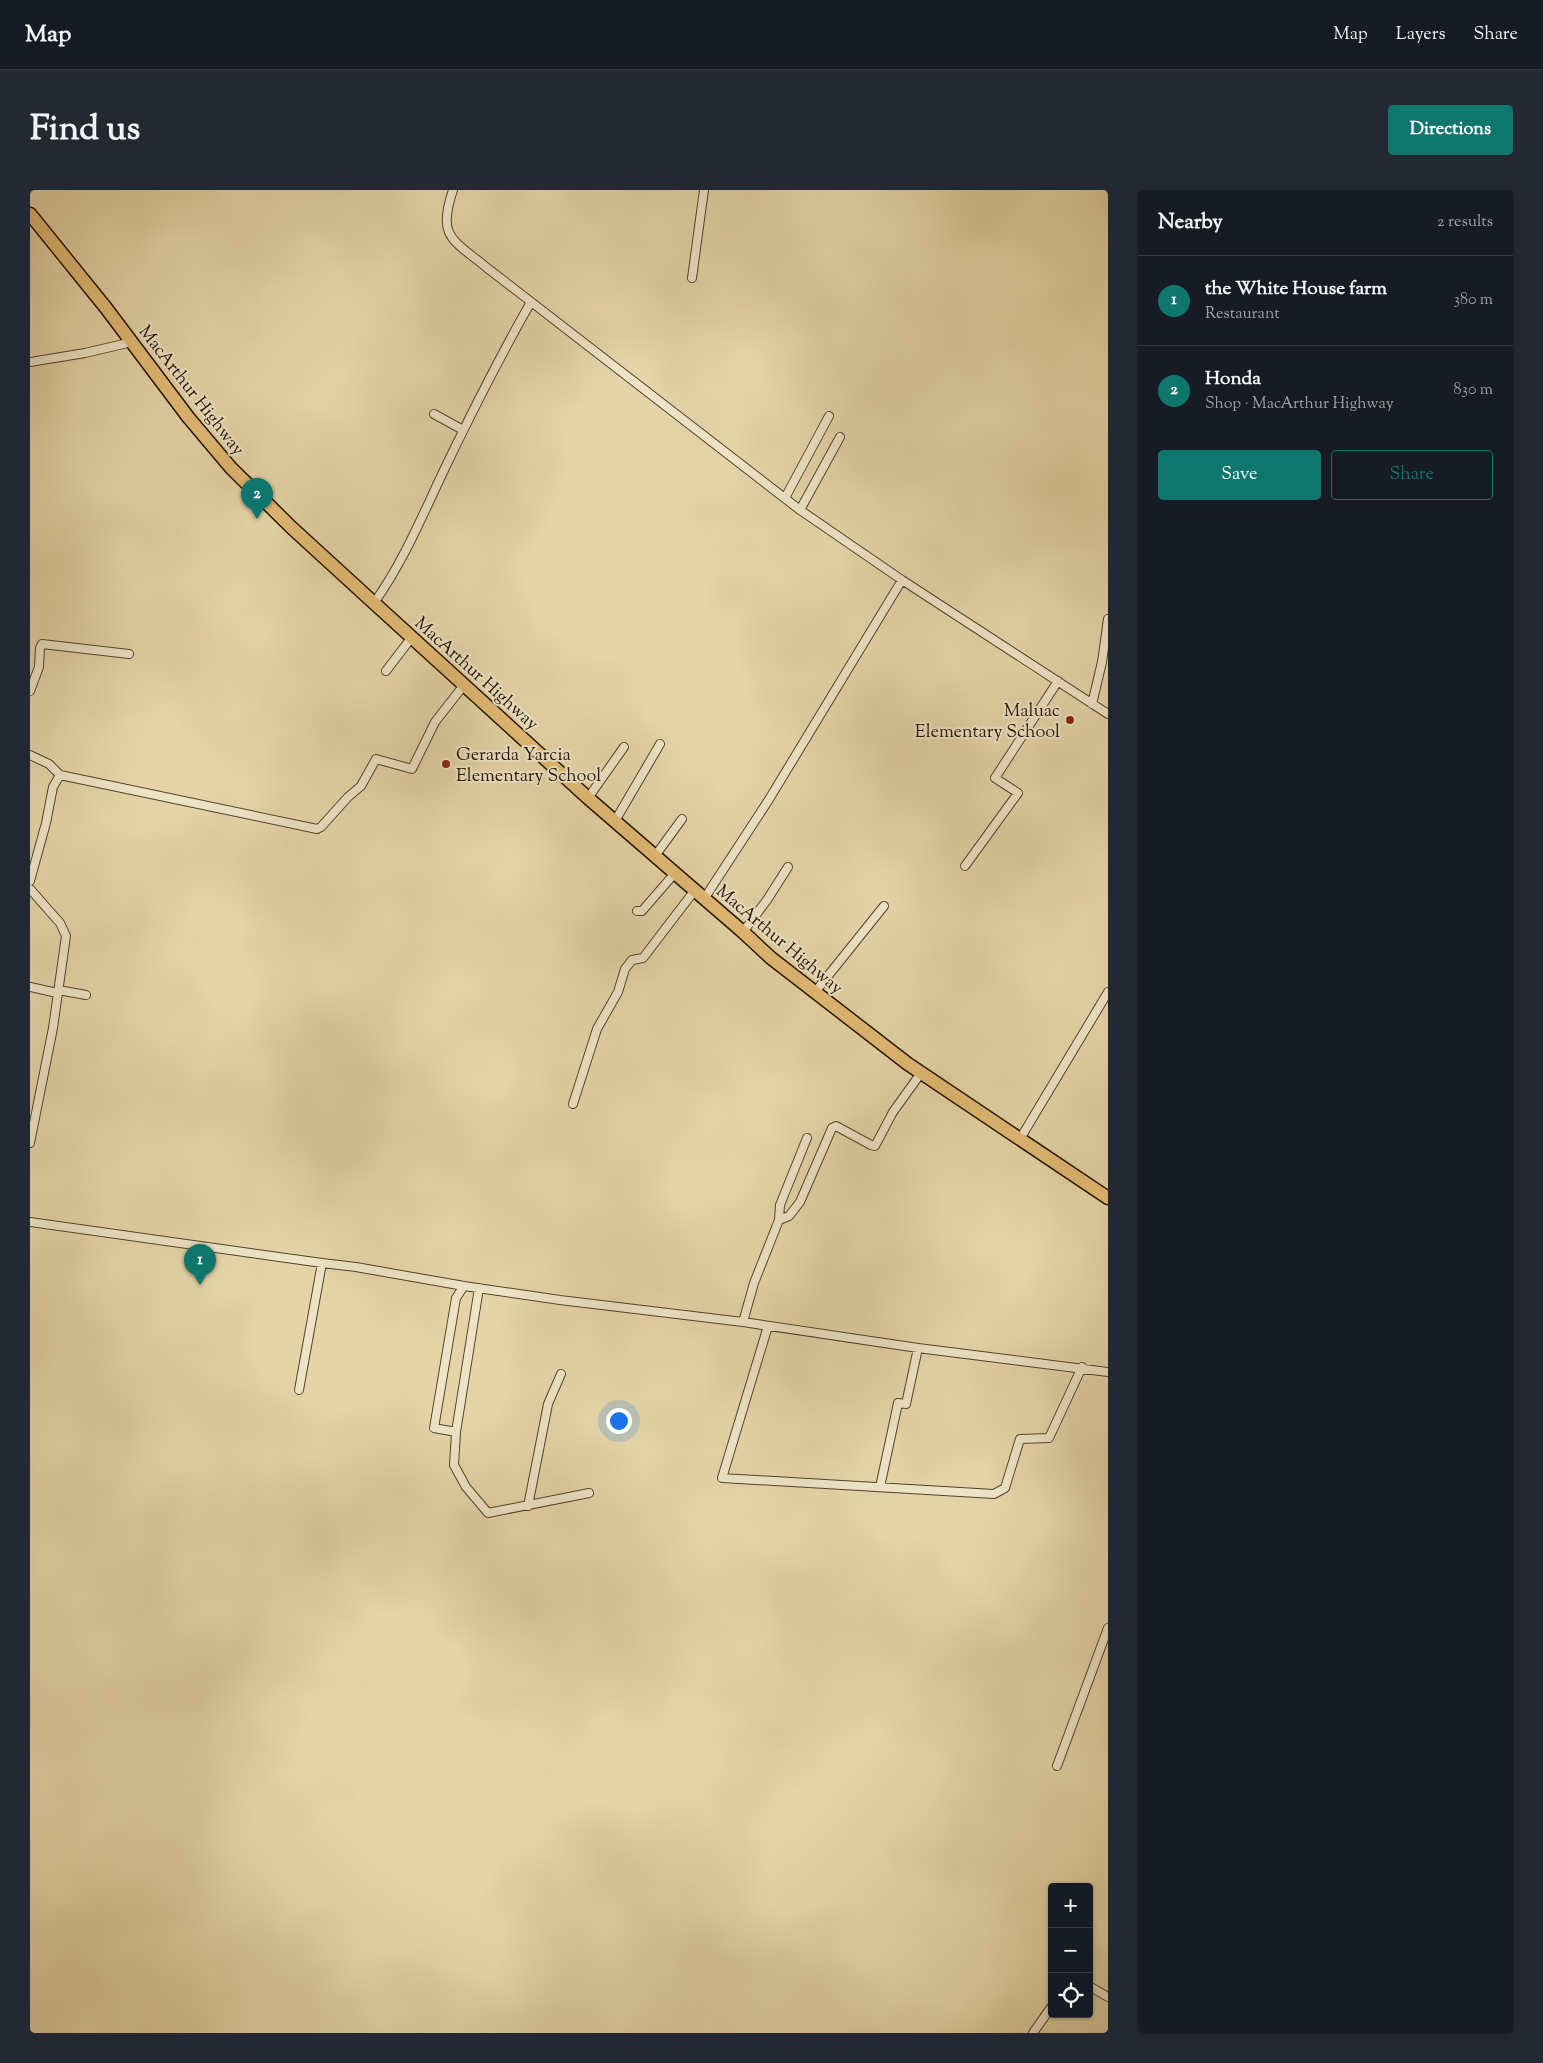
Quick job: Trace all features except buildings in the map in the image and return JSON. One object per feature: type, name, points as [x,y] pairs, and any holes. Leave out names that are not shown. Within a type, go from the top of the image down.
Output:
[{"type":"highway","name":"MacArthur Highway","points":[[30,214],[132,342],[188,417],[231,468],[374,603],[588,798],[744,932],[771,958],[921,1073],[1108,1198]]},
{"type":"street","points":[[453,190],[446,217],[450,237],[531,302],[800,510],[902,580],[1108,714]]},
{"type":"street","points":[[692,278],[704,190]]},
{"type":"street","points":[[374,603],[407,550],[463,430],[501,355],[531,302]]},
{"type":"street","points":[[30,362],[85,354],[132,342]]},
{"type":"street","points":[[434,414],[463,430]]},
{"type":"street","points":[[785,498],[829,416]]},
{"type":"street","points":[[800,510],[840,437]]},
{"type":"street","points":[[704,899],[768,801],[902,580]]},
{"type":"street","points":[[1092,704],[1102,662],[1108,619]]},
{"type":"street","points":[[386,672],[412,637]]},
{"type":"street","points":[[30,691],[39,667],[42,644],[129,654]]},
{"type":"street","points":[[965,866],[1018,793],[995,778],[1058,681]]},
{"type":"street","points":[[30,755],[49,764],[60,775],[317,829],[361,786],[376,759],[412,769],[435,722],[464,685]]},
{"type":"street","points":[[615,821],[660,744]]},
{"type":"street","points":[[588,798],[624,747]]},
{"type":"street","points":[[30,881],[46,823],[53,787],[60,775]]},
{"type":"street","points":[[655,856],[682,819]]},
{"type":"street","points":[[744,932],[768,900],[788,867]]},
{"type":"street","points":[[636,911],[642,911],[675,873]]},
{"type":"street","points":[[30,889],[65,931],[53,1028],[30,1144]]},
{"type":"street","points":[[573,1104],[597,1029],[618,992],[628,963],[632,960],[643,958],[694,890]]},
{"type":"street","points":[[815,992],[884,906]]},
{"type":"street","points":[[30,987],[86,995]]},
{"type":"street","points":[[1020,1139],[1108,992]]},
{"type":"street","points":[[779,1220],[789,1216],[800,1202],[832,1128],[836,1126],[875,1146],[894,1112],[921,1073]]},
{"type":"street","points":[[743,1322],[754,1283],[779,1220],[780,1205],[807,1138]]},
{"type":"street","points":[[30,1222],[356,1267],[464,1286],[1108,1372]]},
{"type":"street","points":[[299,1390],[322,1263]]},
{"type":"street","points":[[456,1432],[434,1428],[456,1298],[464,1286]]},
{"type":"street","points":[[479,1288],[456,1432],[454,1466],[466,1487],[488,1513],[589,1493]]},
{"type":"street","points":[[768,1326],[722,1478],[994,1494],[1005,1488],[1020,1439],[1049,1438],[1082,1368]]},
{"type":"street","points":[[880,1487],[898,1403],[906,1404],[918,1348]]},
{"type":"street","points":[[528,1506],[548,1404],[561,1374]]},
{"type":"street","points":[[1057,1766],[1108,1628]]},
{"type":"street","points":[[1093,1988],[1108,1997]]},
{"type":"street","points":[[1033,2033],[1048,2012]]},
{"type":"place","name":"Honda","points":[[257,519]]},
{"type":"place","name":"Maluac Elementary School","points":[[1070,720]]},
{"type":"place","name":"Gerarda Yarcia Elementary School","points":[[446,764]]},
{"type":"place","name":"the White House farm","points":[[200,1285]]}]
